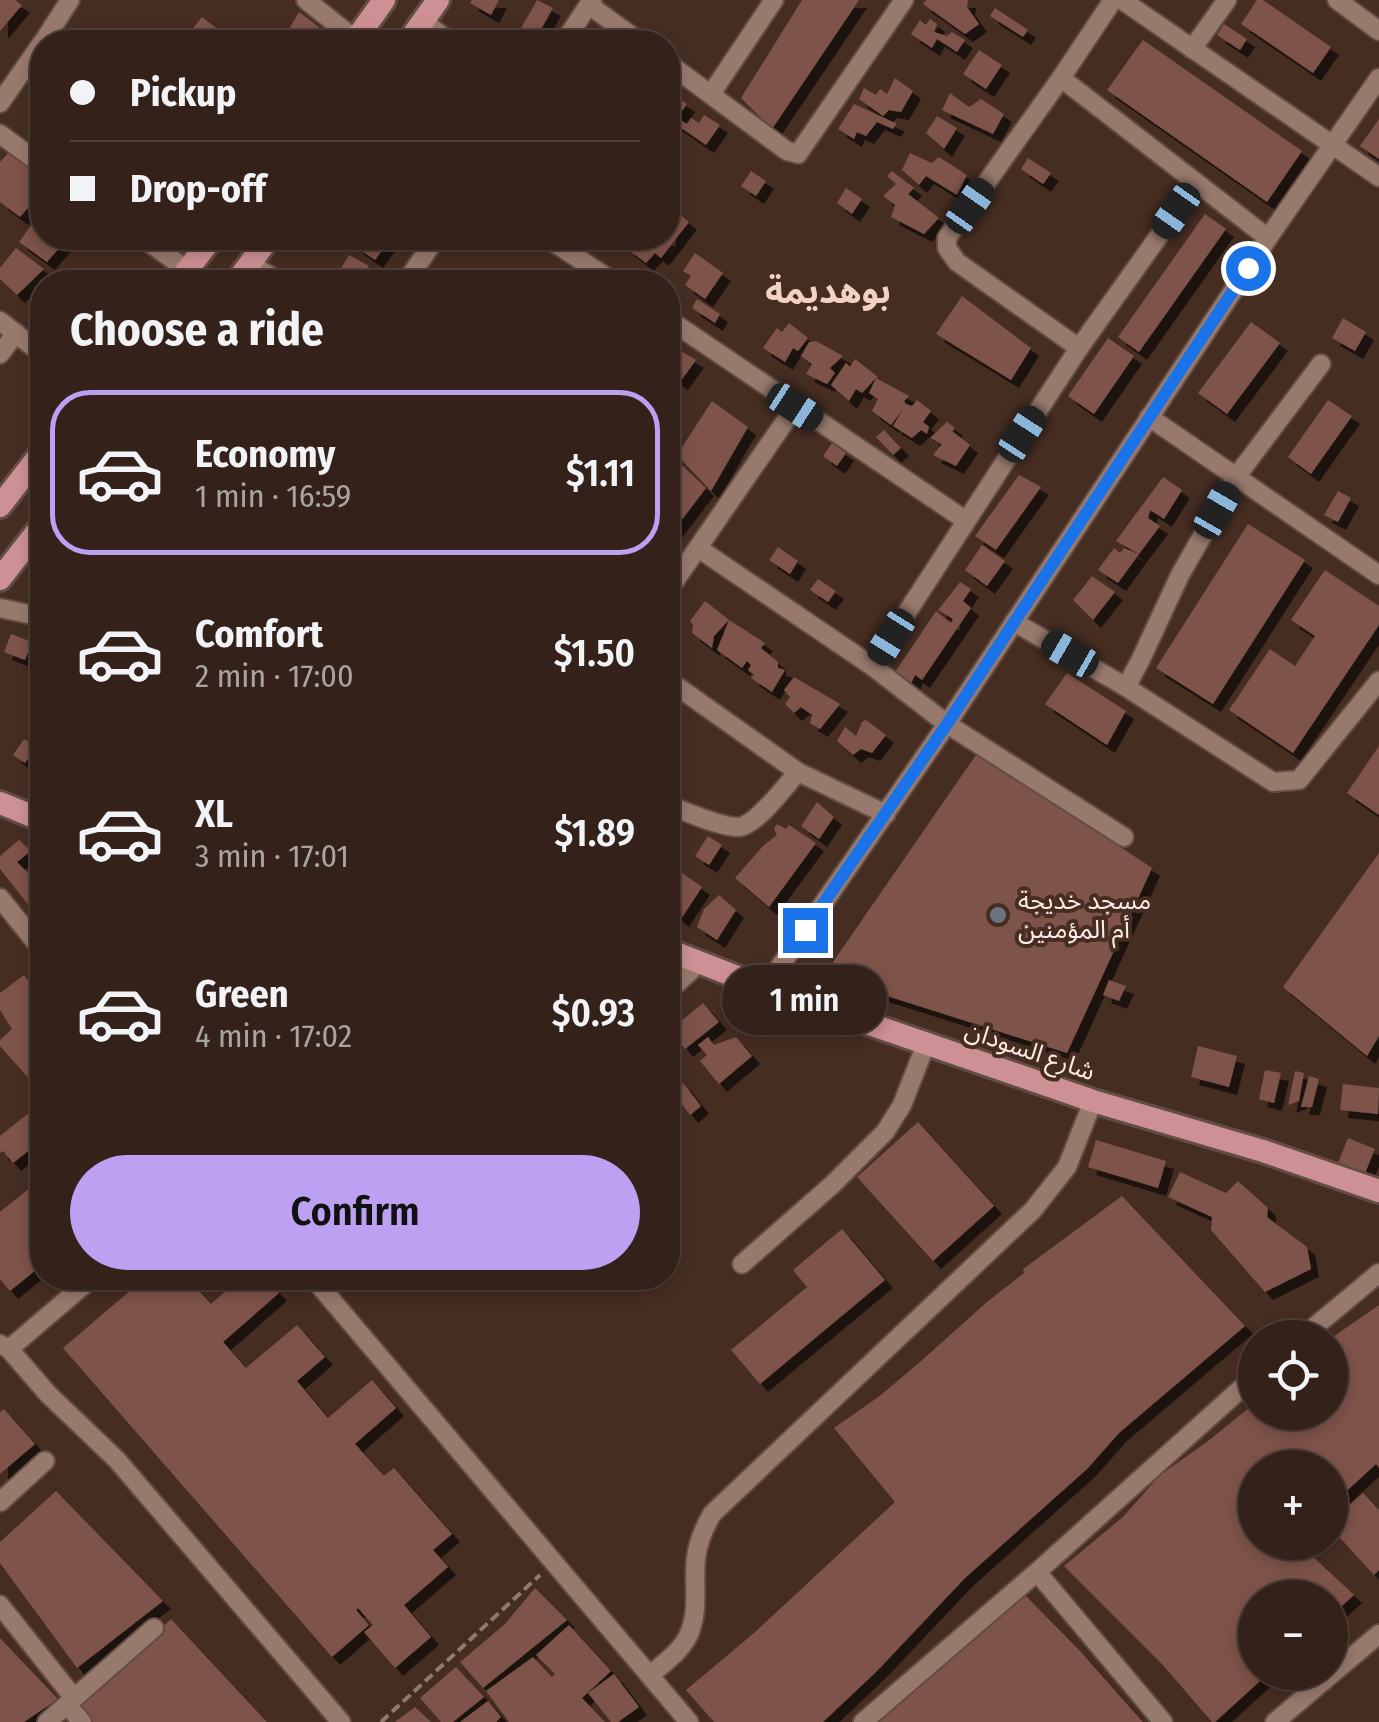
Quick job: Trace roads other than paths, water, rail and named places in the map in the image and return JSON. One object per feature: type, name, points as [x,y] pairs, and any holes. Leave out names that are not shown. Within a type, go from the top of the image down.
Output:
[{"type":"main road","points":[[363,30],[384,0]]},
{"type":"main road","points":[[417,30],[438,0]]},
{"type":"main road","points":[[187,270],[203,250]]},
{"type":"main road","points":[[245,270],[260,250]]},
{"type":"main road","points":[[0,506],[30,467]]},
{"type":"main road","points":[[0,579],[30,541]]},
{"type":"main road","points":[[1,806],[30,816]]},
{"type":"main road","name":"شارع السودان","points":[[680,954],[765,988],[1093,1101],[1379,1190]]},
{"type":"street","points":[[51,30],[70,0]]},
{"type":"street","points":[[306,0],[342,30]]},
{"type":"street","points":[[711,94],[774,0]]},
{"type":"street","points":[[680,71],[788,151],[798,154],[904,0]]},
{"type":"street","points":[[1078,348],[957,262],[947,248],[947,238],[1113,0]]},
{"type":"street","points":[[1122,0],[1379,177]]},
{"type":"street","points":[[1192,49],[1227,0]]},
{"type":"street","points":[[1337,0],[1379,31]]},
{"type":"street","points":[[572,30],[591,3],[625,30]]},
{"type":"street","points":[[423,21],[435,30]]},
{"type":"street","points":[[0,103],[30,61]]},
{"type":"street","points":[[1061,78],[1268,238]]},
{"type":"street","points":[[765,988],[947,724],[1268,238],[1379,78]]},
{"type":"street","points":[[0,134],[30,156]]},
{"type":"street","points":[[872,666],[1078,348],[1196,184]]},
{"type":"street","points":[[156,250],[176,270]]},
{"type":"street","points":[[565,250],[595,270]]},
{"type":"street","points":[[250,263],[261,270]]},
{"type":"street","points":[[0,321],[30,344]]},
{"type":"street","points":[[680,327],[966,520]]},
{"type":"street","points":[[0,354],[16,333]]},
{"type":"street","points":[[1126,687],[1180,575],[1236,477],[1321,364]]},
{"type":"street","points":[[680,574],[795,407]]},
{"type":"street","points":[[1150,417],[1379,575]]},
{"type":"street","points":[[698,548],[872,666],[947,724],[1124,837]]},
{"type":"street","points":[[0,608],[30,614]]},
{"type":"street","points":[[1014,622],[1126,687],[1273,782],[1299,780],[1379,682]]},
{"type":"street","points":[[680,688],[798,772],[886,814]]},
{"type":"street","points":[[680,809],[742,827],[755,819],[798,772]]},
{"type":"street","points":[[0,898],[30,935]]},
{"type":"street","points":[[680,981],[700,962]]},
{"type":"street","points":[[742,1264],[885,1132],[902,1105],[926,1044]]},
{"type":"street","points":[[650,1675],[688,1638],[693,1622],[696,1560],[702,1533],[712,1514],[1032,1210],[1067,1167],[1093,1101]]},
{"type":"street","points":[[1323,1320],[1379,1273]]},
{"type":"street","points":[[77,1290],[5,1346],[117,1460],[341,1722]]},
{"type":"street","points":[[322,1290],[688,1722]]},
{"type":"street","points":[[863,1722],[1238,1391]]},
{"type":"street","points":[[0,1502],[45,1462]]},
{"type":"street","points":[[1037,1572],[1163,1722]]},
{"type":"street","points":[[0,1605],[71,1701],[82,1722]]},
{"type":"street","points":[[47,1722],[154,1628]]},
{"type":"street","points":[[1275,1722],[1379,1634]]},
{"type":"place","name":"مسجد خديجة أم المؤمنين","points":[[998,915]]},
{"type":"district","name":"بوهديمة","points":[[828,291]]}]
